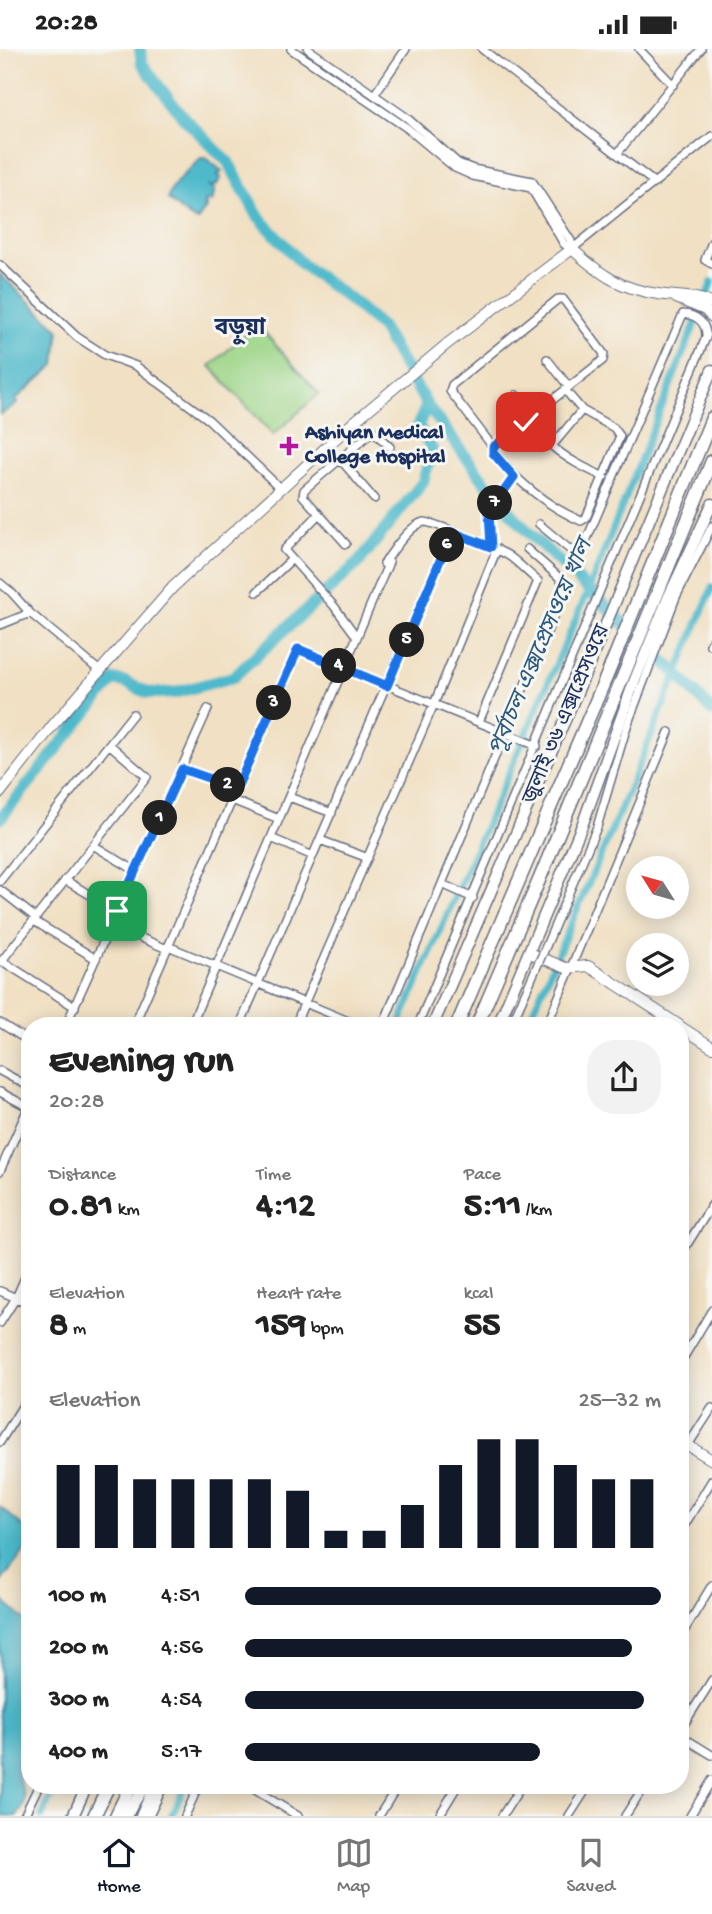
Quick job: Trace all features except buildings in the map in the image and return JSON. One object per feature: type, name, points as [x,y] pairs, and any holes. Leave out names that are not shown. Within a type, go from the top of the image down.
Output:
[{"type":"highway","name":"জুলাই ৩৬ এক্সপ্রেসওয়ে","points":[[460,1017],[608,673],[712,418]]},
{"type":"highway","name":"জুলাই ৩৬ এক্সপ্রেসওয়ে","points":[[480,1017],[622,677],[667,595],[712,461]]},
{"type":"highway","points":[[94,1816],[105,1794]]},
{"type":"highway","points":[[116,1816],[127,1794]]},
{"type":"main road","points":[[436,1017],[588,667],[712,370]]},
{"type":"main road","points":[[503,1017],[538,957],[583,823],[638,683],[667,595],[712,503]]},
{"type":"main road","points":[[73,1816],[83,1794]]},
{"type":"main road","points":[[126,1816],[139,1794]]},
{"type":"main road","points":[[141,1816],[151,1794]]},
{"type":"street","points":[[291,49],[407,128],[455,168],[464,173],[493,176]]},
{"type":"street","points":[[308,49],[406,117],[458,163],[531,188],[564,244],[614,282],[636,290],[712,303]]},
{"type":"street","points":[[374,95],[406,49]]},
{"type":"street","points":[[482,49],[654,183]]},
{"type":"street","points":[[639,49],[673,85]]},
{"type":"street","points":[[617,154],[701,49]]},
{"type":"street","points":[[0,793],[53,725],[173,587],[447,344],[712,137]]},
{"type":"street","points":[[708,262],[712,242]]},
{"type":"street","points":[[0,265],[77,337],[105,355],[136,366],[209,420],[281,489]]},
{"type":"street","points":[[493,447],[530,420],[567,389],[603,360],[604,354],[563,299],[558,299],[452,385],[450,391],[493,447],[493,453],[514,477],[538,498],[581,521],[586,518],[620,436],[614,428],[582,410],[567,389],[547,359]]},
{"type":"street","points":[[690,300],[712,317]]},
{"type":"street","points":[[539,524],[569,549],[580,548],[586,541],[683,314],[700,320],[705,325],[707,335],[609,578]]},
{"type":"street","points":[[421,1017],[707,335]]},
{"type":"street","points":[[516,395],[532,423],[552,446],[565,457],[604,477]]},
{"type":"street","points":[[552,446],[582,410]]},
{"type":"street","points":[[346,544],[303,493],[373,431],[390,447]]},
{"type":"street","points":[[340,459],[374,499]]},
{"type":"street","points":[[299,1017],[434,704],[494,548],[488,522],[489,512],[514,477]]},
{"type":"street","points":[[319,514],[284,550],[334,606],[357,637]]},
{"type":"street","points":[[194,1017],[289,797],[384,564],[395,546],[424,522],[494,548],[512,558],[538,581],[479,722]]},
{"type":"street","points":[[667,595],[712,526]]},
{"type":"street","points":[[244,1017],[452,532]]},
{"type":"street","points":[[386,1017],[564,590],[561,579],[527,549]]},
{"type":"street","points":[[257,592],[292,559]]},
{"type":"street","points":[[342,666],[389,562]]},
{"type":"street","points":[[0,583],[30,613],[101,672]]},
{"type":"street","points":[[0,625],[30,613]]},
{"type":"street","points":[[138,1017],[298,649],[537,746]]},
{"type":"street","points":[[70,1017],[208,709]]},
{"type":"street","points":[[0,881],[133,714]]},
{"type":"street","points":[[550,1017],[668,732]]},
{"type":"street","points":[[75,1007],[1,962],[147,776],[109,744]]},
{"type":"street","points":[[182,769],[237,788]]},
{"type":"street","points":[[289,797],[332,813]]},
{"type":"street","points":[[232,800],[279,819]]},
{"type":"street","points":[[271,838],[313,856]]},
{"type":"street","points":[[320,840],[368,858]]},
{"type":"street","points":[[93,845],[136,871]]},
{"type":"street","points":[[65,880],[117,911]]},
{"type":"street","points":[[442,884],[473,898]]},
{"type":"street","points":[[0,890],[35,919],[96,959]]},
{"type":"street","points":[[111,925],[339,1017]]},
{"type":"street","points":[[514,1017],[538,957],[568,969],[588,966],[666,1017]]},
{"type":"street","points":[[0,1023],[21,1036]]},
{"type":"street","points":[[689,1032],[712,1047]]},
{"type":"street","points":[[0,1071],[21,1082]]},
{"type":"street","points":[[0,1092],[21,1104]]},
{"type":"street","points":[[0,1171],[21,1126]]},
{"type":"street","points":[[0,1146],[9,1152]]},
{"type":"street","points":[[689,1241],[712,1205]]},
{"type":"street","points":[[0,1323],[21,1287]]},
{"type":"street","points":[[0,1291],[21,1300]]},
{"type":"street","points":[[689,1349],[712,1310]]},
{"type":"street","points":[[0,1442],[21,1408]]},
{"type":"street","points":[[689,1438],[712,1408]]},
{"type":"street","points":[[689,1446],[712,1460]]},
{"type":"street","points":[[689,1518],[712,1480]]},
{"type":"street","points":[[689,1623],[712,1585]]},
{"type":"street","points":[[689,1716],[712,1680]]},
{"type":"street","points":[[689,1741],[712,1755]]},
{"type":"street","points":[[690,1816],[712,1780]]},
{"type":"street","points":[[24,1816],[35,1794]]},
{"type":"street","points":[[149,1816],[159,1794]]},
{"type":"street","points":[[185,1816],[195,1794]]},
{"type":"street","points":[[262,1794],[298,1816]]},
{"type":"street","points":[[379,1816],[392,1794]]},
{"type":"street","points":[[439,1816],[452,1794]]},
{"type":"street","points":[[502,1816],[516,1794]]},
{"type":"street","points":[[569,1816],[583,1794]]},
{"type":"street","points":[[625,1816],[639,1794]]},
{"type":"green space","points":[[257,324],[319,394],[273,435],[210,366]]},
{"type":"water","points":[[201,158],[206,158],[222,171],[218,175],[221,177],[216,186],[209,186],[215,190],[212,202],[205,201],[206,208],[197,221],[168,199],[177,182]]},
{"type":"water","points":[[0,274],[59,330],[55,365],[16,399],[18,403],[0,415]]},
{"type":"water","points":[[0,1507],[21,1524],[21,1556],[0,1583]]},
{"type":"water","points":[[0,1598],[21,1617],[21,1756],[17,1771],[24,1800],[23,1808],[16,1816],[0,1816]]},
{"type":"waterway","points":[[140,49],[142,63],[161,89],[184,118],[228,162],[258,216],[303,265],[348,298],[381,327],[427,405],[490,489],[529,533],[676,673],[712,711]]},
{"type":"waterway","name":"পূর্বাচল এক্সপ্রেসওয়ে খাল","points":[[704,302],[712,282]]},
{"type":"waterway","name":"পূর্বাচল এক্সপ্রেসওয়ে খাল","points":[[402,1017],[589,589],[699,314]]},
{"type":"waterway","points":[[0,819],[113,680],[125,682],[148,693],[174,693],[233,677],[358,563],[423,482],[432,449],[418,425],[427,405]]},
{"type":"waterway","name":"পূর্বাচল এক্সপ্রেসওয়ে খাল","points":[[530,1017],[617,818],[712,588]]},
{"type":"waterway","name":"পূর্বাচল এক্সপ্রেসওয়ে খাল","points":[[42,1816],[52,1794]]},
{"type":"waterway","name":"পূর্বাচল এক্সপ্রেসওয়ে খাল","points":[[171,1816],[182,1794]]},
{"type":"place","name":"Ashiyan Medical College Hospital","points":[[289,446]]},
{"type":"district","name":"বড়ুয়া","points":[[240,329]]},
{"type":"route","points":[[117,911],[182,769],[237,788],[298,649],[387,686],[452,532],[491,547],[489,512],[514,477],[493,453],[493,447],[526,422]]}]
